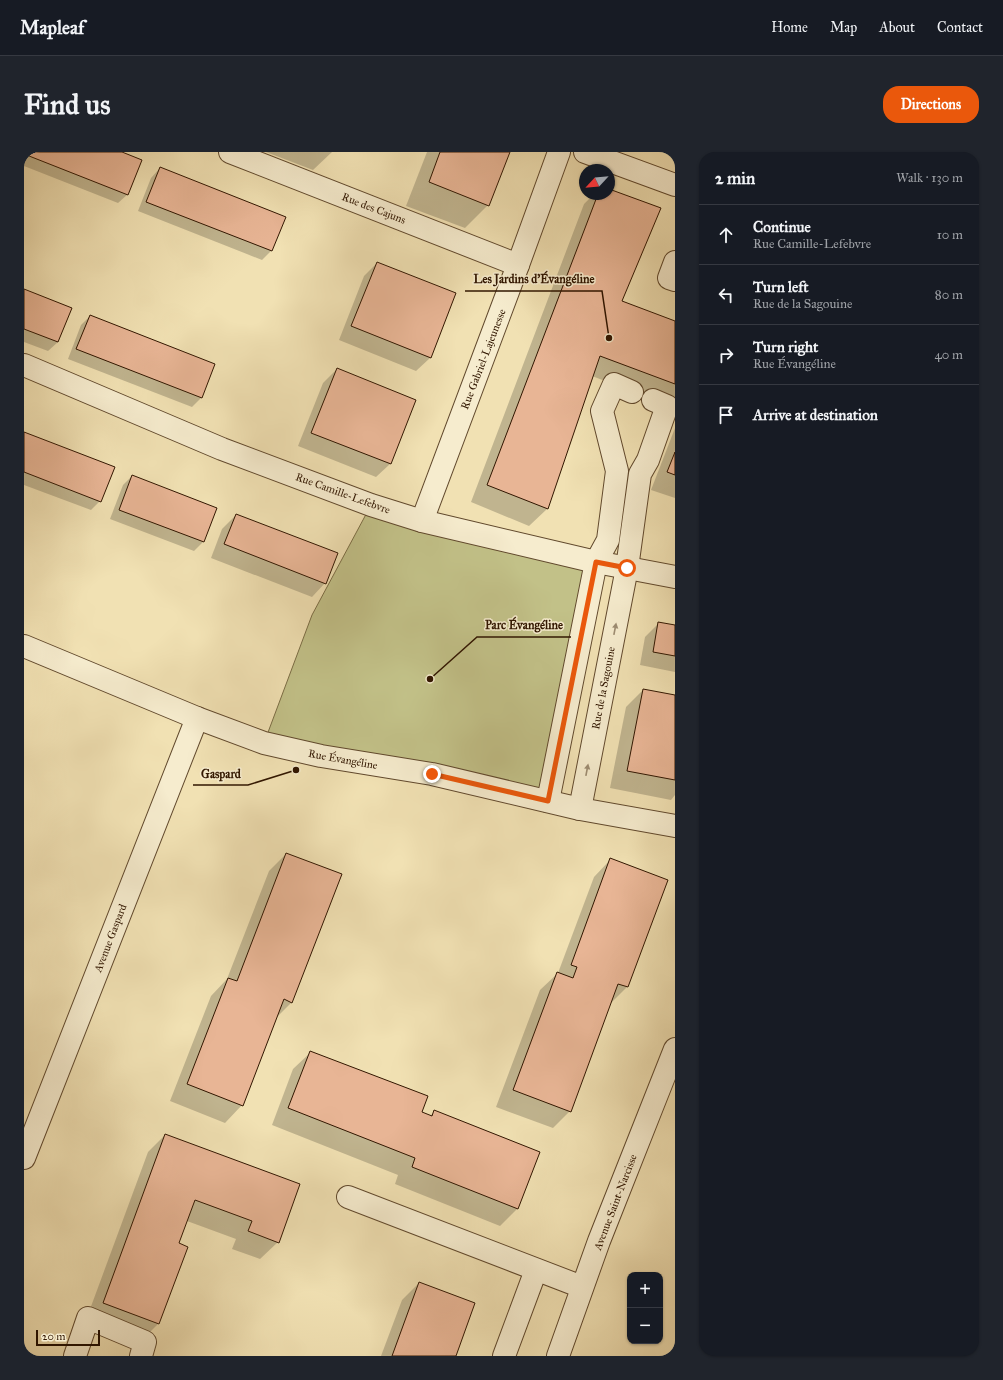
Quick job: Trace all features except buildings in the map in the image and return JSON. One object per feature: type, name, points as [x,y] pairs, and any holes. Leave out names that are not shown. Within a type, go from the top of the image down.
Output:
[{"type":"street","name":"Rue des Cajuns","points":[[230,152],[518,265]]},
{"type":"street","name":"Rue Gabriel-Lajeunesse","points":[[422,521],[559,152]]},
{"type":"street","points":[[585,152],[675,185]]},
{"type":"street","points":[[675,262],[669,278],[675,280]]},
{"type":"street","name":"Rue Camille-Lefebvre","points":[[24,365],[222,449],[371,505],[422,521],[596,562],[675,577]]},
{"type":"street","points":[[548,801],[596,562],[608,540],[617,470],[602,411],[614,384],[632,392]]},
{"type":"street","name":"Rue de la Sagouine","points":[[580,808],[627,568],[640,474],[648,460],[666,406],[653,400]]},
{"type":"street","points":[[617,470],[640,474]]},
{"type":"street","name":"Rue Évangéline","points":[[24,646],[196,718],[264,743],[321,756],[432,774],[580,808],[675,826]]},
{"type":"street","name":"Avenue Gaspard","points":[[24,1158],[196,718]]},
{"type":"street","name":"Avenue Saint-Narcisse","points":[[558,1356],[599,1241],[675,1049]]},
{"type":"street","points":[[348,1197],[582,1287]]},
{"type":"street","points":[[504,1356],[536,1270]]},
{"type":"street","points":[[75,1356],[88,1318],[145,1342],[141,1356]]},
{"type":"shaded area","points":[[371,505],[596,562],[548,801],[264,743],[312,615]]},
{"type":"place","name":"Les Jardins d'Évangéline","points":[[609,338]]},
{"type":"place","name":"Parc Évangéline","points":[[430,679]]},
{"type":"place","name":"Gaspard","points":[[296,770]]},
{"type":"route","points":[[432,774],[548,801],[596,562],[627,568]]}]
